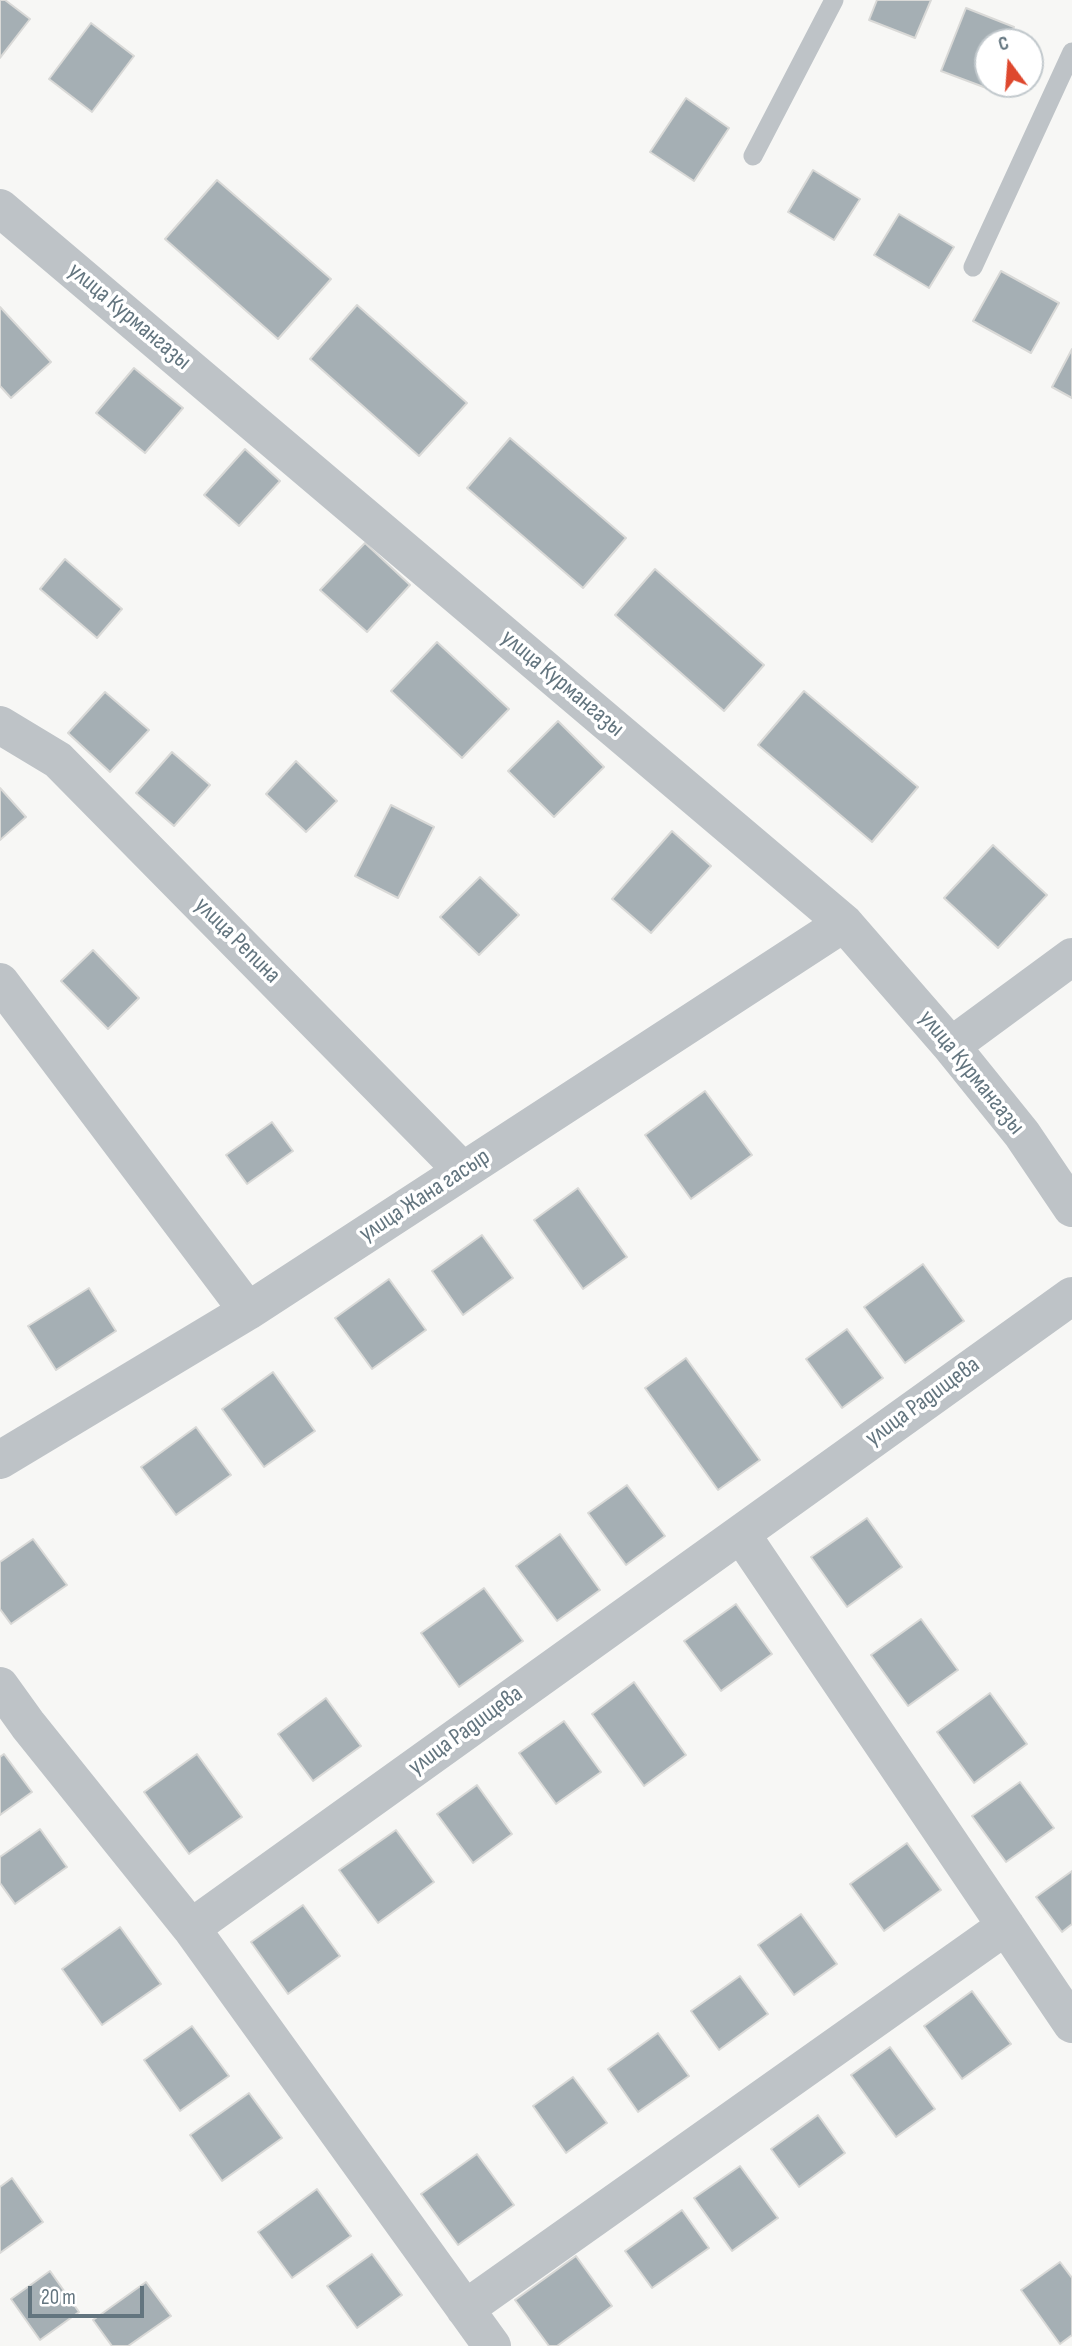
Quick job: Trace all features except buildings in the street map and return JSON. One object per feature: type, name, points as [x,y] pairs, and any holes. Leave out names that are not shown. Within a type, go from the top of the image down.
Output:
[{"type":"street","name":"улица Курмангазы","points":[[0,208],[844,923],[951,1046],[1022,1134],[1072,1208]]},
{"type":"street","name":"улица Репина","points":[[0,725],[58,760],[463,1171]]},
{"type":"street","name":"улица Жана гасыр","points":[[0,1460],[248,1311],[844,923]]},
{"type":"street","points":[[951,1046],[1072,957]]},
{"type":"street","points":[[0,982],[248,1311]]},
{"type":"street","name":"улица Радищева","points":[[191,1928],[1072,1296]]},
{"type":"street","points":[[741,1534],[1072,2024]]},
{"type":"street","points":[[0,1686],[28,1725],[191,1928],[492,2346]]},
{"type":"street","points":[[465,2309],[1006,1926]]},
{"type":"lane","points":[[753,156],[834,0]]},
{"type":"lane","points":[[973,267],[1072,52]]}]
